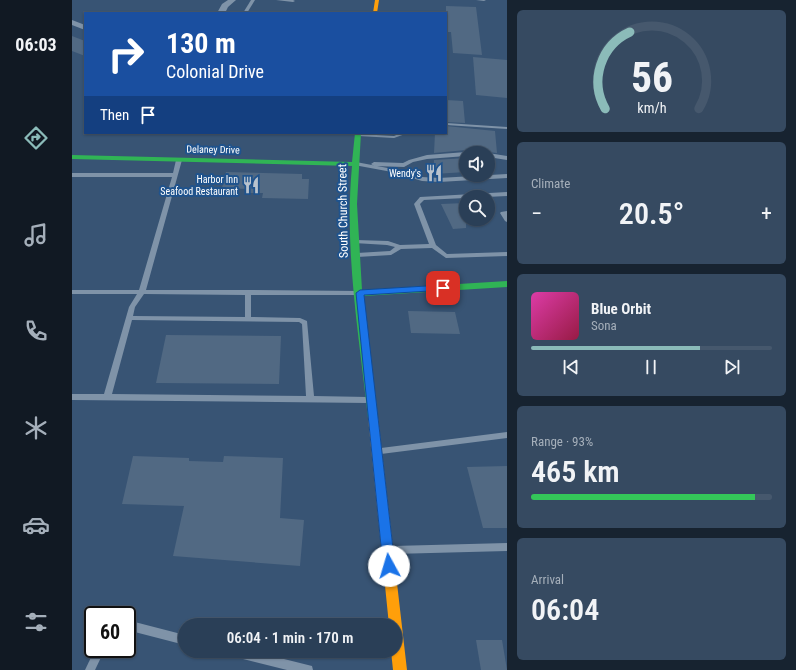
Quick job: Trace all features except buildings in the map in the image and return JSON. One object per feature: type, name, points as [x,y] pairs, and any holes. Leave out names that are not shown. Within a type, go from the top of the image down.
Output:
[{"type":"main road","points":[[375,12],[377,0]]},
{"type":"main road","name":"South Church Street","points":[[358,134],[354,164],[355,255],[400,670]]},
{"type":"main road","name":"Delaney Drive","points":[[72,157],[354,164]]},
{"type":"main road","points":[[360,293],[507,284]]},
{"type":"street","points":[[222,12],[225,6],[232,0]]},
{"type":"street","points":[[72,22],[84,28]]},
{"type":"lane","points":[[246,12],[253,0]]},
{"type":"lane","points":[[278,0],[293,1]]},
{"type":"lane","points":[[478,0],[484,0]]},
{"type":"lane","points":[[447,124],[507,128]]},
{"type":"lane","points":[[358,134],[394,137],[403,134]]},
{"type":"lane","points":[[354,164],[404,165],[411,161],[427,157],[459,155]]},
{"type":"lane","points":[[495,156],[507,158]]},
{"type":"lane","points":[[107,397],[132,308],[142,292],[179,160]]},
{"type":"lane","points":[[354,164],[401,173],[422,179],[439,180],[507,176]]},
{"type":"lane","points":[[72,175],[175,175]]},
{"type":"lane","points":[[507,194],[422,198],[417,204],[433,246],[446,256],[507,254]]},
{"type":"lane","points":[[507,213],[503,213],[507,220]]},
{"type":"lane","points":[[354,241],[388,243],[400,248]]},
{"type":"lane","points":[[355,255],[391,253],[400,248],[433,246]]},
{"type":"lane","points":[[72,292],[360,293]]},
{"type":"lane","points":[[248,292],[248,319]]},
{"type":"lane","points":[[129,318],[300,320],[305,323],[310,399]]},
{"type":"lane","points":[[72,397],[371,400]]},
{"type":"lane","points":[[376,452],[507,435]]},
{"type":"lane","points":[[387,550],[507,547]]},
{"type":"lane","points":[[136,627],[178,638]]},
{"type":"lane","points":[[90,670],[96,658]]},
{"type":"lane","points":[[259,658],[308,670]]},
{"type":"traffic: fast","points":[[358,134],[354,204],[355,240],[360,311],[373,418]]},
{"type":"traffic: fast","points":[[72,157],[354,164]]},
{"type":"traffic: fast","points":[[360,293],[507,284]]},
{"type":"traffic: slow","points":[[375,12],[377,0]]},
{"type":"traffic: slow","points":[[373,418],[400,670]]},
{"type":"place","name":"Wendy's","points":[[434,173]]},
{"type":"place","name":"Harbor Inn Seafood Restaurant","points":[[251,185]]},
{"type":"route","points":[[389,566],[360,293],[443,288]]}]
